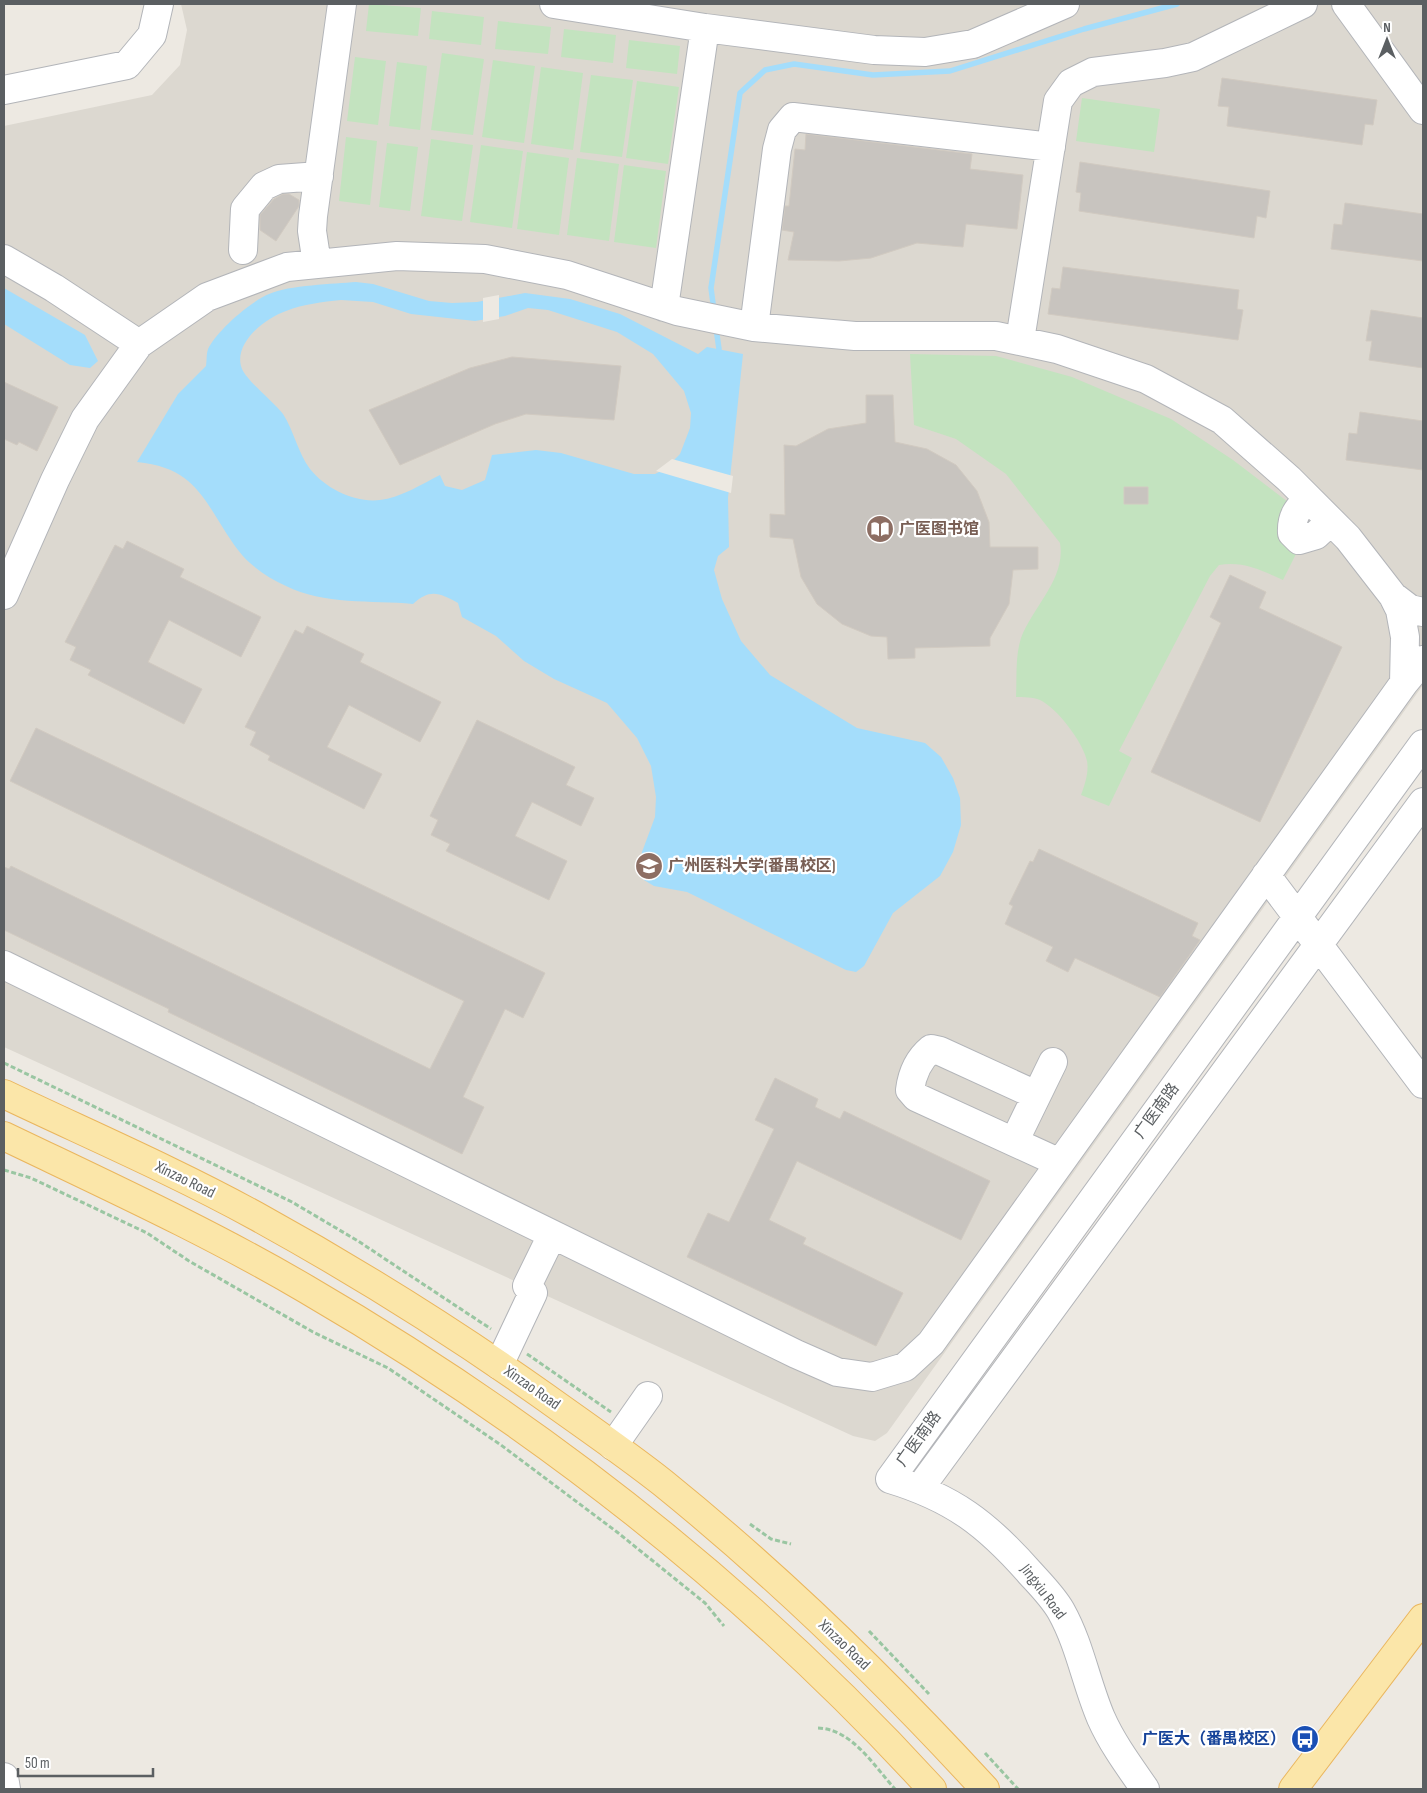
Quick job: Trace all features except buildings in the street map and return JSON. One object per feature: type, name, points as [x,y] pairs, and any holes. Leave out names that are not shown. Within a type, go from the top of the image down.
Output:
[{"type":"main road","name":"Xinzao Road","points":[[4,1094],[173,1174],[256,1216],[394,1296],[499,1365],[660,1481],[760,1566],[893,1692],[985,1789]]},
{"type":"main road","points":[[9,1143],[156,1209],[297,1284],[406,1350],[510,1418],[668,1538],[720,1582],[835,1689],[932,1789]]},
{"type":"main road","points":[[1293,1789],[1423,1618]]},
{"type":"street","points":[[4,90],[127,65],[152,35],[159,4]]},
{"type":"street","points":[[317,264],[312,231],[342,4]]},
{"type":"street","points":[[554,4],[705,28],[874,50],[925,52],[973,44],[1065,4]]},
{"type":"street","points":[[1020,340],[1058,101],[1072,83],[1093,72],[1165,63],[1193,57],[1303,4]]},
{"type":"street","points":[[1346,4],[1423,110]]},
{"type":"street","points":[[670,309],[705,28]]},
{"type":"street","points":[[754,327],[777,149],[782,130],[793,118],[1051,147]]},
{"type":"street","points":[[243,250],[245,209],[264,186],[279,179],[318,176]]},
{"type":"street","points":[[4,595],[55,480],[85,420],[139,344],[207,297],[287,267],[397,256],[485,259],[567,275],[670,309],[754,327],[855,336],[996,336],[1057,349],[1146,379],[1214,416],[1252,446],[1348,538],[1393,596],[1400,610],[1405,636],[1404,683]]},
{"type":"street","points":[[4,259],[54,288],[139,344]]},
{"type":"street","points":[[1308,498],[1296,512],[1292,523],[1292,533],[1299,540],[1316,535],[1331,521]]},
{"type":"street","points":[[1393,596],[1410,608],[1423,612]]},
{"type":"street","points":[[4,964],[552,1235],[837,1372],[872,1377],[905,1367],[931,1343],[1404,683],[1423,660]]},
{"type":"street","name":"广医南路","points":[[890,1479],[1423,744]]},
{"type":"street","name":"广医南路","points":[[920,1488],[1423,802]]},
{"type":"street","points":[[1266,875],[1423,1084]]},
{"type":"street","points":[[1036,1095],[932,1049],[924,1055],[911,1079],[910,1090],[916,1097],[1060,1163]]},
{"type":"street","points":[[1014,1142],[1053,1062]]},
{"type":"street","points":[[499,1365],[552,1235]]},
{"type":"street","points":[[613,1446],[648,1396]]},
{"type":"street","name":"Jingxiu Road","points":[[890,1479],[920,1488],[972,1516],[999,1538],[1061,1610],[1076,1642],[1102,1719],[1114,1742],[1145,1789]]},
{"type":"street","points":[[4,1777],[6,1789]]},
{"type":"path","points":[[4,1170],[31,1178],[147,1233],[189,1261],[313,1332],[388,1368],[501,1445],[617,1532],[705,1603],[724,1626]]},
{"type":"path","points":[[558,1375],[615,1415]]},
{"type":"path","points":[[818,1728],[834,1730],[846,1738],[895,1789]]},
{"type":"shaded area","name":"广州医科大学(番禺校区)","points":[[181,4],[1423,4],[1423,685],[887,1433],[875,1441],[853,1436],[4,1047],[4,126],[152,95],[180,65],[187,30]]},
{"type":"green space","points":[[369,4],[421,8],[418,36],[366,31]]},
{"type":"green space","points":[[432,11],[484,17],[481,45],[429,39]]},
{"type":"green space","points":[[498,21],[551,27],[548,54],[495,49]]},
{"type":"green space","points":[[564,29],[616,35],[613,63],[561,57]]},
{"type":"green space","points":[[629,40],[680,46],[677,74],[626,68]]},
{"type":"green space","points":[[442,53],[484,59],[473,135],[431,130]]},
{"type":"green space","points":[[355,57],[386,61],[378,125],[347,121]]},
{"type":"green space","points":[[493,60],[535,66],[524,143],[482,137]]},
{"type":"green space","points":[[397,62],[427,66],[420,130],[389,126]]},
{"type":"green space","points":[[541,67],[583,73],[573,150],[531,144]]},
{"type":"green space","points":[[591,75],[633,80],[622,157],[580,152]]},
{"type":"green space","points":[[637,81],[679,87],[668,164],[626,158]]},
{"type":"green space","points":[[1082,98],[1160,109],[1154,152],[1076,141]]},
{"type":"green space","points":[[346,137],[377,141],[370,205],[339,201]]},
{"type":"green space","points":[[431,139],[473,145],[462,221],[421,216]]},
{"type":"green space","points":[[387,143],[418,147],[410,211],[379,207]]},
{"type":"green space","points":[[481,145],[523,151],[512,228],[470,222]]},
{"type":"green space","points":[[527,152],[569,158],[559,235],[517,229]]},
{"type":"green space","points":[[577,158],[619,164],[609,241],[567,235]]},
{"type":"green space","points":[[624,165],[666,171],[656,248],[614,242]]},
{"type":"green space","points":[[910,354],[996,356],[1072,377],[1171,419],[1233,460],[1288,502],[1298,550],[1283,580],[1259,570],[1236,564],[1219,565],[1210,576],[1119,751],[1132,758],[1109,806],[1081,795],[1087,774],[1087,761],[1085,753],[1068,726],[1054,710],[1040,700],[1016,697],[1017,660],[1021,638],[1058,569],[1061,556],[1060,543],[1006,474],[956,439],[914,425]]},
{"type":"water","points":[[356,282],[373,284],[429,301],[452,303],[477,302],[525,293],[570,299],[620,314],[698,354],[707,347],[743,354],[728,498],[729,547],[718,556],[714,570],[722,599],[741,641],[770,675],[857,728],[925,743],[941,757],[953,778],[960,798],[961,825],[953,852],[940,876],[893,913],[864,966],[856,972],[846,970],[687,892],[654,886],[644,880],[640,867],[642,852],[655,817],[656,797],[651,766],[637,738],[607,703],[554,679],[524,661],[496,636],[462,617],[458,603],[446,597],[430,594],[413,604],[348,601],[300,592],[279,583],[259,571],[242,556],[208,504],[188,481],[175,472],[137,462],[178,394],[206,366],[208,349],[214,340],[220,332],[253,303],[278,291]],"holes":[[[341,300],[373,302],[411,314],[475,321],[505,316],[528,308],[548,310],[617,332],[653,354],[684,391],[691,413],[690,428],[680,454],[665,469],[655,474],[634,474],[561,453],[536,450],[492,455],[485,480],[462,490],[445,486],[440,475],[388,499],[361,499],[342,493],[324,483],[310,469],[283,414],[245,374],[240,360],[242,350],[252,333],[278,314],[313,304]]]},
{"type":"water","points":[[4,288],[85,335],[98,361],[90,368],[70,365],[4,324]]},
{"type":"pier","points":[[499,295],[499,319],[483,322],[483,298]]},
{"type":"pier","points":[[672,459],[733,476],[731,493],[656,471]]},
{"type":"waterway","points":[[714,311],[711,288],[740,93],[765,70],[794,64],[873,75],[950,71],[1084,29],[1177,4]]},
{"type":"waterway","points":[[716,328],[719,349]]},
{"type":"place","name":"广医图书馆","points":[[880,529]]},
{"type":"place","name":"广州医科大学(番禺校区)","points":[[649,866]]},
{"type":"place","name":"广医大（番禺校区）","points":[[1305,1739]]}]
